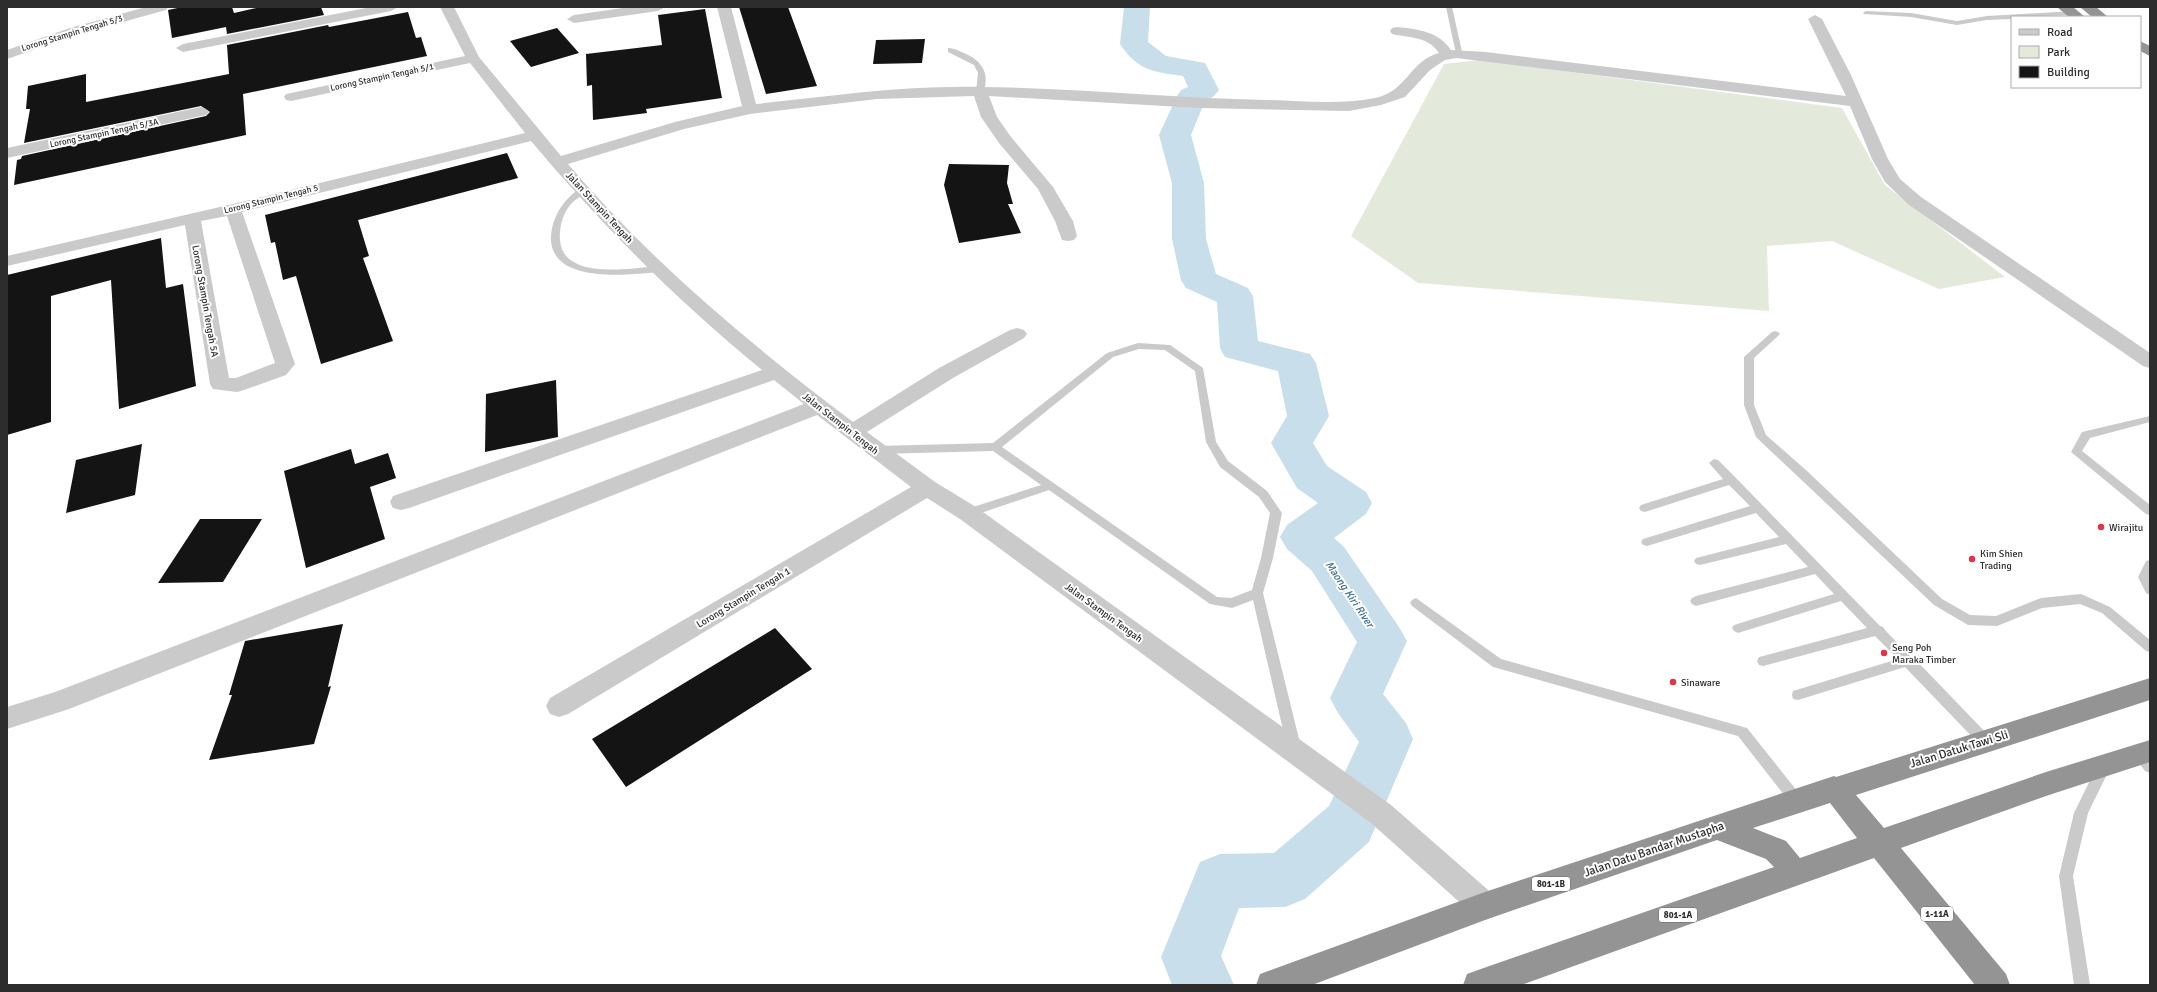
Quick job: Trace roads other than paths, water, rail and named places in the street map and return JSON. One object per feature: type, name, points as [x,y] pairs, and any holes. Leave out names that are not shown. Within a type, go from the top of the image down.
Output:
[{"type":"highway","points":[[2087,7],[2100,16]]},
{"type":"highway","points":[[2141,46],[2150,52]]},
{"type":"highway","points":[[2141,61],[2150,67]]},
{"type":"highway","name":"Jalan Datuk Tawi Sli","points":[[1834,788],[2150,689]]},
{"type":"highway","points":[[1878,843],[2104,765],[2146,757]]},
{"type":"highway","name":"Jalan Datu Bandar Mustapha","points":[[1271,985],[1485,906],[1834,788]]},
{"type":"highway","name":"1-11A","points":[[1834,788],[1995,985]]},
{"type":"highway","points":[[1717,827],[1776,850],[1784,858],[1794,874]]},
{"type":"highway","name":"801-1A","points":[[1478,985],[1878,843]]},
{"type":"street","name":"Lorong Stampin Tengah 5/3","points":[[7,55],[75,31],[160,7]]},
{"type":"street","points":[[183,48],[391,7]]},
{"type":"street","name":"Jalan Stampin Tengah","points":[[447,7],[473,58],[582,191],[659,269],[713,320],[818,406],[927,488],[968,513],[1382,814],[1485,906]]},
{"type":"street","points":[[574,19],[658,7]]},
{"type":"street","points":[[724,7],[750,109]]},
{"type":"street","points":[[1815,19],[1844,75],[1880,159],[1893,182],[1914,201],[2150,362]]},
{"type":"street","points":[[1397,32],[1426,36],[1437,41],[1454,54]]},
{"type":"street","points":[[559,162],[680,125],[750,109],[877,95],[980,91],[1200,103],[1324,106],[1371,103],[1401,93],[1436,57],[1454,54],[1855,102]]},
{"type":"street","name":"Lorong Stampin Tengah 5/1","points":[[292,97],[473,58]]},
{"type":"street","points":[[980,91],[989,117],[1004,140],[1045,186],[1062,217],[1068,236]]},
{"type":"street","name":"Lorong Stampin Tengah 5/3A","points":[[7,153],[201,112]]},
{"type":"street","name":"Lorong Stampin Tengah 5","points":[[7,261],[192,217],[233,209],[535,135]]},
{"type":"street","name":"Lorong Stampin Tengah 5A","points":[[192,217],[220,384],[237,385],[279,370],[285,364],[233,209]]},
{"type":"street","points":[[852,432],[946,373],[1017,334]]},
{"type":"street","points":[[401,502],[776,372]]},
{"type":"street","points":[[7,718],[60,701],[818,406]]},
{"type":"street","name":"Lorong Stampin Tengah 1","points":[[559,706],[927,488]]},
{"type":"lane","points":[[1449,7],[1454,54]]},
{"type":"lane","points":[[2015,16],[2072,12]]},
{"type":"lane","points":[[1866,13],[1911,15],[1957,23],[1987,18],[2011,16]]},
{"type":"lane","points":[[951,50],[967,57],[980,66],[983,75],[980,91]]},
{"type":"lane","points":[[582,191],[570,199],[559,216],[554,236],[555,249],[566,261],[592,271],[659,269]]},
{"type":"lane","points":[[1775,334],[1749,357],[1750,405],[1761,437],[1803,474],[1938,602],[1968,620],[1997,621],[2041,603],[2081,599],[2106,610],[2150,647]]},
{"type":"lane","points":[[876,450],[995,447],[1110,355],[1138,346],[1167,347],[1200,370],[1212,442],[1224,464],[1262,494],[1276,513],[1267,558],[1257,594],[1302,755]]},
{"type":"lane","points":[[2150,420],[2086,435],[2076,452],[2150,511]]},
{"type":"lane","points":[[995,447],[1214,601],[1232,603],[1257,594]]},
{"type":"lane","points":[[1714,462],[1879,630],[1985,741]]},
{"type":"lane","points":[[1645,508],[1731,480]]},
{"type":"lane","points":[[968,513],[1049,486]]},
{"type":"lane","points":[[1647,542],[1758,508]]},
{"type":"lane","points":[[1700,561],[1789,539]]},
{"type":"lane","points":[[2150,564],[2144,577],[2150,590]]},
{"type":"lane","points":[[1696,601],[1818,569]]},
{"type":"lane","points":[[1738,628],[1844,595]]},
{"type":"lane","points":[[1416,603],[1497,663],[1742,732],[1797,801]]},
{"type":"lane","points":[[1763,661],[1879,630]]},
{"type":"lane","points":[[1798,695],[1909,661]]},
{"type":"lane","points":[[2082,985],[2066,876],[2081,813],[2104,765]]},
{"type":"waterway","name":"Maong Kiri River","points":[[1137,7],[1134,44],[1157,64],[1195,69],[1204,90],[1192,96],[1175,135],[1188,183],[1189,239],[1199,280],[1235,296],[1239,348],[1296,363],[1308,416],[1292,443],[1312,477],[1350,503],[1303,537],[1328,559],[1382,641],[1356,698],[1387,739],[1349,824],[1285,880],[1220,881],[1191,957],[1203,985]]},
{"type":"place","name":"Wirajitu","points":[[2101,527]]},
{"type":"place","name":"Kim Shien Trading","points":[[1972,559]]},
{"type":"place","name":"Seng Poh Maraka Timber","points":[[1884,653]]},
{"type":"place","name":"Sinaware","points":[[1673,682]]}]
